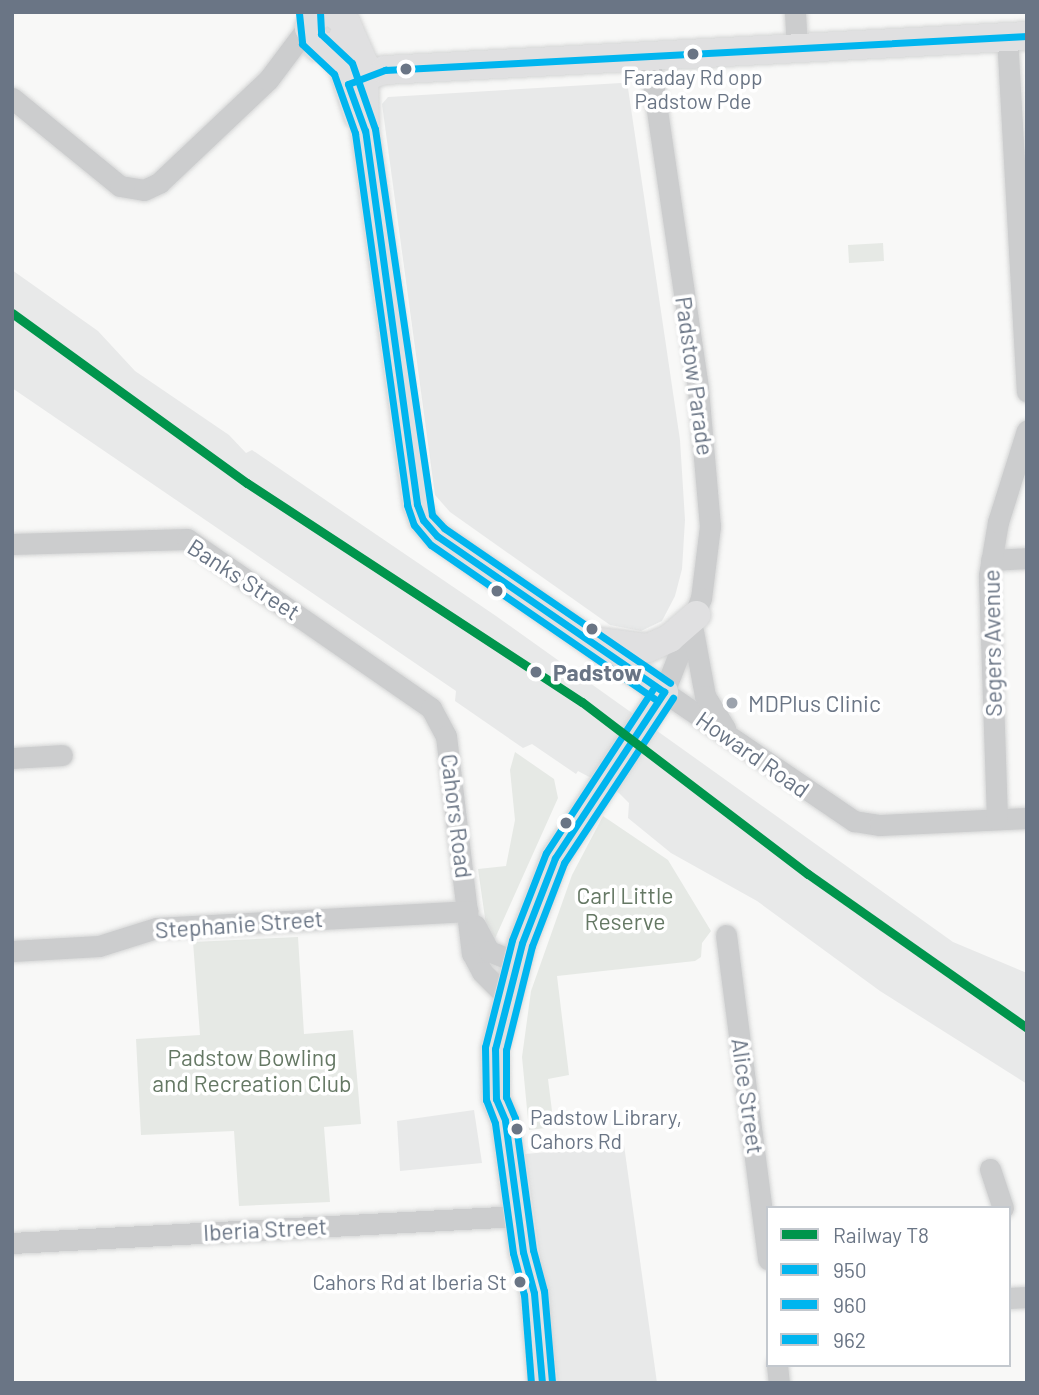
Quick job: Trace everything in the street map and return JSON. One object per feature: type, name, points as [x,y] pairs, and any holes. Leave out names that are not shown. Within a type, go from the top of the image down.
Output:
[{"type":"main road","name":"Howard Road","points":[[326,23],[357,80],[416,504],[423,520],[436,536],[664,692]]},
{"type":"main road","points":[[357,80],[385,70],[1017,36]]},
{"type":"main road","points":[[587,638],[626,648],[648,648],[670,638],[694,620]]},
{"type":"main road","points":[[542,1383],[537,1354],[529,1335],[520,1272],[523,1252],[519,1216],[505,1120],[495,1084],[495,1049],[516,962],[555,859],[602,783],[664,692]]},
{"type":"street","points":[[795,12],[797,48]]},
{"type":"street","points":[[12,98],[113,180],[137,190],[159,183],[268,80],[303,55],[326,23]]},
{"type":"street","points":[[1017,36],[1027,391]]},
{"type":"street","name":"Padstow Parade","points":[[649,55],[708,461],[708,561],[694,620],[664,692]]},
{"type":"street","name":"Segers Avenue","points":[[998,819],[991,560],[1027,430]]},
{"type":"street","name":"Banks Street","points":[[12,544],[187,539],[424,702],[442,722]]},
{"type":"street","points":[[991,560],[1027,558]]},
{"type":"street","points":[[694,620],[705,696],[735,741]]},
{"type":"street","name":"Howard Road","points":[[664,692],[854,821],[880,825],[1027,818]]},
{"type":"street","name":"Cahors Road","points":[[442,722],[468,911],[468,935],[477,964],[506,996]]},
{"type":"street","points":[[12,758],[62,755]]},
{"type":"street","name":"Cahors Road","points":[[468,911],[485,947],[516,962]]},
{"type":"street","name":"Stephanie Street","points":[[12,951],[99,946],[156,928],[468,911]]},
{"type":"street","name":"Alice Street","points":[[726,934],[766,1243]]},
{"type":"street","points":[[990,1169],[1002,1206]]},
{"type":"street","name":"Iberia Street","points":[[12,1243],[519,1216]]},
{"type":"shaded area","points":[[621,83],[628,88],[680,440],[685,520],[682,569],[675,596],[662,621],[641,631],[610,625],[450,512],[435,495],[382,104],[388,97]]},
{"type":"shaded area","points":[[12,270],[98,331],[135,371],[229,435],[246,453],[252,450],[496,616],[953,942],[1027,973],[1027,1084],[880,991],[757,901],[671,853],[628,818],[629,803],[619,793],[578,771],[576,774],[532,744],[523,748],[455,701],[456,691],[12,388]]},
{"type":"shaded area","points":[[474,1110],[482,1163],[400,1171],[397,1121]]},
{"type":"shaded area","points":[[624,1145],[657,1383],[558,1383],[525,1154]]},
{"type":"green space","points":[[883,243],[884,261],[849,263],[848,245]]},
{"type":"green space","points":[[515,752],[554,779],[558,798],[493,943],[488,939],[478,869],[506,866],[515,820],[510,770]]},
{"type":"green space","name":"Carl Little Reserve","points":[[603,816],[668,860],[711,931],[702,943],[701,957],[695,961],[557,976],[569,1075],[548,1079],[554,1127],[529,1130],[522,1057],[531,991],[572,875]]},
{"type":"green space","name":"Padstow Bowling and Recreation Club","points":[[298,937],[304,1034],[353,1030],[361,1124],[324,1127],[330,1202],[239,1206],[234,1131],[141,1135],[136,1039],[200,1035],[193,942]]},
{"type":"rail line","name":"T8","points":[[12,313],[247,483],[582,702],[808,874],[1027,1028]]},
{"type":"transit line","name":"962","points":[[320,12],[321,34],[352,63],[375,129],[432,515],[444,528],[670,683]]},
{"type":"transit line","name":"960","points":[[299,13],[302,44],[334,74],[355,133],[407,505],[414,525],[431,545],[658,701]]},
{"type":"transit line","name":"950","points":[[664,692],[437,536],[423,520],[417,504],[365,131],[348,84],[385,70],[1027,36]]},
{"type":"transit line","name":"962","points":[[531,1383],[524,1295],[513,1253],[495,1123],[486,1100],[485,1047],[512,940],[546,853],[655,686]]},
{"type":"transit line","name":"950","points":[[542,1383],[534,1293],[523,1252],[505,1120],[496,1099],[495,1049],[522,943],[555,858],[664,692]]},
{"type":"transit line","name":"960","points":[[552,1382],[544,1291],[533,1250],[515,1118],[506,1097],[506,1050],[532,946],[564,863],[673,698]]},
{"type":"place","name":"Faraday Rd opp Padstow Pde","points":[[693,54]]},
{"type":"place","name":"Padstow","points":[[536,672]]},
{"type":"place","name":"MDPlus Clinic","points":[[732,703]]},
{"type":"place","name":"Padstow Library, Cahors Rd","points":[[517,1129]]},
{"type":"place","name":"Cahors Rd at Iberia St","points":[[520,1282]]}]
